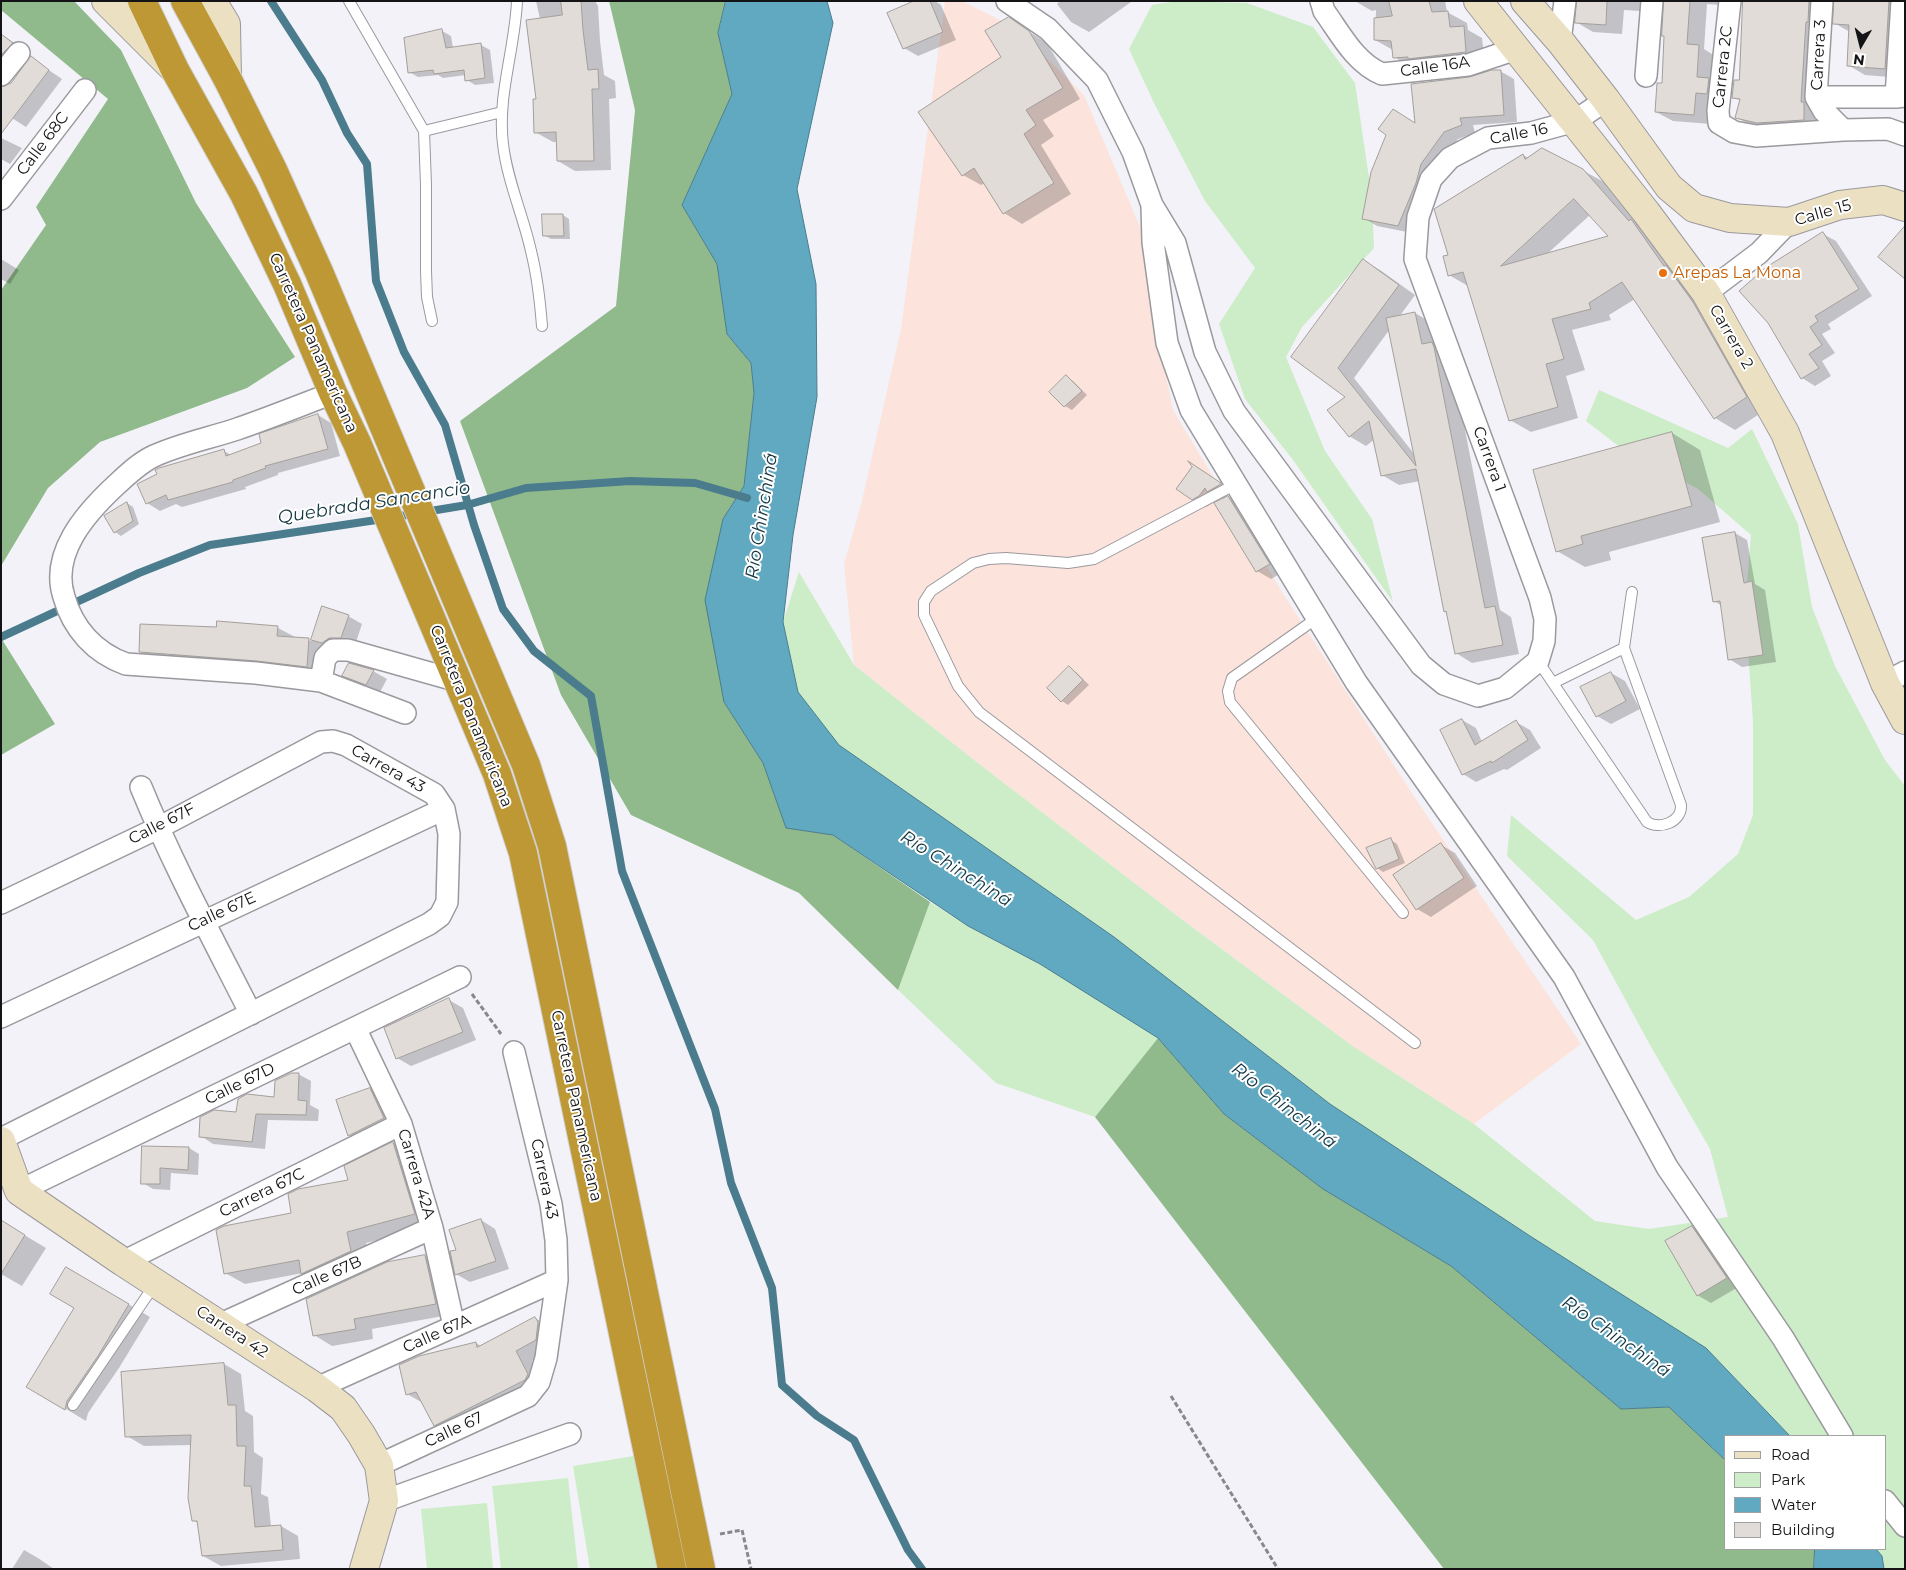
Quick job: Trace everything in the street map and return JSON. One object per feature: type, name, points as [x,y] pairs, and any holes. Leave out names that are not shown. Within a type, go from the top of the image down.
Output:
[{"type":"highway","name":"Carretera Panamericana","points":[[142,1],[175,70],[244,194],[287,284],[333,393],[357,443],[497,774],[523,853],[672,1569]]},
{"type":"highway","name":"Carretera Panamericana","points":[[185,1],[227,78],[319,272],[526,765],[552,846],[701,1569]]},
{"type":"main road","points":[[106,1],[175,70]]},
{"type":"main road","points":[[212,1],[226,24],[227,78]]},
{"type":"main road","name":"Carrera 2","points":[[1478,1],[1575,121],[1706,293],[1785,432],[1895,678],[1905,720]]},
{"type":"main road","points":[[1525,1],[1560,41],[1606,100],[1669,187],[1694,208],[1730,218],[1789,222]]},
{"type":"main road","name":"Calle 15","points":[[1789,222],[1840,206],[1883,200],[1905,207]]},
{"type":"main road","points":[[1,1140],[10,1176]]},
{"type":"main road","name":"Carrera 42","points":[[10,1176],[123,1262],[221,1324],[317,1388],[343,1408],[362,1434],[379,1465],[384,1500],[364,1569]]},
{"type":"street","points":[[1007,1],[1048,29],[1097,80],[1133,152],[1152,204],[1175,243],[1205,352],[1234,411],[1421,665],[1444,684],[1478,696],[1505,688],[1538,661]]},
{"type":"street","name":"Calle 16A","points":[[1321,1],[1324,11],[1359,59],[1370,69],[1382,74],[1468,65],[1516,49]]},
{"type":"street","points":[[1560,41],[1565,1]]},
{"type":"street","points":[[1646,76],[1652,1]]},
{"type":"street","name":"Carrera 2C","points":[[1730,1],[1718,111],[1719,123],[1734,132],[1756,136],[1843,130]]},
{"type":"street","name":"Carrera 3","points":[[1822,1],[1816,97],[1824,111],[1843,130]]},
{"type":"street","points":[[1816,97],[1900,96],[1902,1]]},
{"type":"street","points":[[1,75],[19,53]]},
{"type":"street","name":"Calle 68C","points":[[1,198],[85,90]]},
{"type":"street","name":"Calle 16","points":[[1415,259],[1418,217],[1431,179],[1450,158],[1488,138],[1531,133],[1575,121],[1606,100]]},
{"type":"street","points":[[1843,130],[1888,129],[1905,135]]},
{"type":"street","points":[[1152,204],[1153,242],[1168,343],[1191,410],[1356,682],[1564,977],[1667,1167],[1783,1338],[1841,1435]]},
{"type":"street","name":"Calle 15","points":[[1706,293],[1758,253],[1789,222]]},
{"type":"street","name":"Carrera 1","points":[[1415,259],[1540,598],[1545,619],[1544,641],[1538,661]]},
{"type":"street","points":[[333,393],[238,429],[153,456],[132,470],[82,521],[69,544],[60,572],[63,596],[71,617],[80,631],[96,648],[110,658],[126,664],[256,673],[321,681],[405,713]]},
{"type":"street","points":[[321,681],[325,658],[333,650],[348,650],[455,675]]},
{"type":"street","name":"Carrera 43","points":[[252,1014],[429,924],[440,916],[447,902],[450,834],[444,809],[434,794],[355,750],[333,741],[321,742]]},
{"type":"street","name":"Calle 67F","points":[[1,903],[158,828],[321,742]]},
{"type":"street","points":[[1,1140],[252,1014],[203,921],[158,828],[142,787]]},
{"type":"street","name":"Calle 67E","points":[[1,1017],[444,809]]},
{"type":"street","name":"Calle 67D","points":[[10,1176],[355,1028],[460,977]]},
{"type":"street","name":"Carrera 42A","points":[[355,1028],[401,1124],[432,1228],[454,1326]]},
{"type":"street","name":"Carrera 43","points":[[514,1052],[552,1204],[558,1280],[546,1358],[539,1382],[528,1396]]},
{"type":"street","name":"Carrera 67C","points":[[123,1262],[401,1124]]},
{"type":"street","name":"Calle 67B","points":[[221,1324],[432,1228]]},
{"type":"street","name":"Calle 67A","points":[[317,1388],[558,1280]]},
{"type":"street","name":"Calle 67","points":[[379,1465],[528,1396]]},
{"type":"street","points":[[384,1500],[570,1434]]},
{"type":"street","points":[[1886,1502],[1905,1526]]},
{"type":"lane","points":[[349,1],[424,131],[427,211],[426,280],[432,322]]},
{"type":"lane","points":[[517,1],[516,27],[509,59],[502,112],[503,144],[531,250],[538,284],[542,326]]},
{"type":"lane","points":[[424,131],[502,112]]},
{"type":"lane","points":[[1236,484],[1094,559],[1068,563],[1006,558],[989,559],[973,563],[931,591],[924,602],[924,615],[958,686],[979,712],[1416,1043]]},
{"type":"lane","points":[[1538,661],[1647,822],[1653,826],[1660,827],[1679,817],[1682,812],[1681,805],[1624,648],[1632,592]]},
{"type":"lane","points":[[1317,618],[1232,678],[1228,691],[1230,702],[1403,913]]},
{"type":"lane","points":[[1553,683],[1624,648]]},
{"type":"lane","points":[[73,1405],[156,1283]]},
{"type":"path","points":[[460,977],[514,1052]]},
{"type":"path","points":[[1171,1396],[1278,1569]]},
{"type":"path","points":[[695,1539],[742,1530],[751,1569]]},
{"type":"shaded area","points":[[945,1],[962,1],[1016,28],[1084,95],[1143,234],[1146,280],[1173,410],[1284,595],[1415,798],[1581,1044],[1474,1124],[1354,1047],[1184,921],[983,767],[854,665],[844,564],[861,505],[901,329]]},
{"type":"green space","points":[[1,1],[74,1],[121,50],[196,203],[295,357],[247,388],[100,442],[48,488],[1,566],[1,290],[46,225],[36,207],[108,99],[1,10]]},
{"type":"green space","points":[[609,1],[726,1],[718,33],[732,94],[682,205],[717,264],[727,334],[751,363],[754,393],[744,486],[723,519],[724,702],[763,763],[786,827],[833,835],[930,902],[898,990],[799,893],[631,815],[561,695],[460,421],[616,306],[635,110]]},
{"type":"green space","points":[[1178,1],[1247,3],[1313,27],[1355,83],[1372,198],[1374,248],[1302,327],[1286,357],[1325,451],[1372,519],[1393,602],[1293,460],[1245,399],[1219,324],[1255,268],[1205,201],[1154,103],[1129,49],[1152,5]]},
{"type":"green space","points":[[1599,390],[1728,448],[1752,429],[1798,524],[1812,607],[1835,666],[1885,760],[1905,786],[1905,1569],[1884,1569],[1882,1556],[1877,1550],[1886,1550],[1886,1435],[1789,1435],[1706,1348],[1530,1236],[1330,1104],[1114,937],[839,745],[798,692],[783,622],[799,572],[854,665],[983,767],[1184,921],[1354,1047],[1474,1124],[1595,1221],[1649,1229],[1728,1217],[1710,1149],[1650,1045],[1593,940],[1507,856],[1511,815],[1636,920],[1689,897],[1738,854],[1753,815],[1753,722],[1745,608],[1751,535],[1698,489],[1621,448],[1586,421]]},
{"type":"green space","points":[[1,638],[55,724],[1,755]]},
{"type":"green space","points":[[930,902],[968,926],[1040,964],[1158,1038],[1095,1117],[996,1083],[898,990]]},
{"type":"green space","points":[[1158,1038],[1224,1114],[1323,1189],[1451,1266],[1621,1409],[1669,1407],[1724,1459],[1724,1550],[1815,1550],[1814,1569],[1444,1569],[1095,1117]]},
{"type":"green space","points":[[646,1454],[664,1569],[590,1569],[573,1466]]},
{"type":"green space","points":[[568,1478],[578,1569],[501,1569],[492,1486]]},
{"type":"green space","points":[[487,1503],[493,1569],[427,1569],[421,1509]]},
{"type":"water","name":"Río Chinchiná","points":[[726,1],[827,1],[833,23],[797,189],[816,284],[817,397],[793,535],[783,622],[798,692],[839,745],[1114,937],[1330,1104],[1530,1236],[1706,1348],[1789,1435],[1724,1435],[1724,1459],[1669,1407],[1621,1409],[1451,1266],[1323,1189],[1224,1114],[1158,1038],[1040,964],[968,926],[833,835],[786,828],[763,763],[724,702],[705,600],[723,519],[744,486],[754,393],[751,363],[727,334],[717,264],[682,205],[732,94],[718,33]]},
{"type":"water","points":[[1815,1550],[1877,1550],[1882,1556],[1884,1569],[1814,1569]]},
{"type":"building","points":[[561,1],[581,1],[588,70],[598,69],[599,89],[592,89],[594,161],[557,161],[556,132],[534,133],[533,99],[536,99],[526,20],[562,15]]},
{"type":"building","points":[[914,1],[930,1],[943,32],[903,49],[887,13]]},
{"type":"building","points":[[1389,1],[1429,1],[1432,12],[1448,11],[1450,27],[1464,26],[1466,52],[1408,59],[1408,57],[1393,58],[1391,41],[1374,40],[1374,18],[1392,16]]},
{"type":"building","points":[[1577,1],[1607,1],[1606,25],[1575,23]]},
{"type":"building","points":[[1664,1],[1690,1],[1687,44],[1699,45],[1697,77],[1709,78],[1707,94],[1696,93],[1694,115],[1655,112],[1657,83],[1662,83]]},
{"type":"building","points":[[1743,1],[1809,1],[1801,102],[1804,102],[1804,120],[1757,123],[1735,118],[1740,99],[1732,98],[1734,80],[1739,80]]},
{"type":"building","points":[[1834,1],[1889,1],[1885,69],[1847,66],[1849,25],[1833,24]]},
{"type":"building","points":[[1009,17],[1029,31],[1063,88],[1026,110],[1036,125],[1024,134],[1054,183],[1003,214],[974,168],[962,176],[918,112],[1001,57],[985,31]]},
{"type":"building","points":[[442,29],[446,48],[481,43],[485,78],[465,81],[464,70],[434,74],[433,70],[408,73],[404,38]]},
{"type":"building","points":[[1,34],[13,43],[1,55]]},
{"type":"building","points":[[31,56],[49,70],[1,134],[1,87],[11,83]]},
{"type":"building","points":[[1492,70],[1501,70],[1504,115],[1460,118],[1462,125],[1444,132],[1421,164],[1416,183],[1398,226],[1362,219],[1371,172],[1386,135],[1378,129],[1393,109],[1415,123],[1411,84],[1469,77]]},
{"type":"building","points":[[1542,148],[1583,169],[1629,221],[1631,219],[1664,266],[1666,265],[1693,302],[1747,397],[1714,419],[1622,282],[1589,303],[1591,309],[1552,319],[1564,359],[1546,364],[1558,407],[1509,421],[1463,272],[1448,276],[1443,256],[1448,255],[1434,209],[1523,154],[1525,159]],"holes":[[[1574,199],[1608,236],[1501,266]]]},
{"type":"building","points":[[542,214],[563,214],[564,236],[543,236]]},
{"type":"building","points":[[1905,226],[1905,279],[1878,257]]},
{"type":"building","points":[[1823,232],[1859,289],[1815,316],[1818,321],[1810,327],[1822,345],[1809,354],[1819,368],[1801,379],[1768,323],[1739,291],[1765,268]]},
{"type":"building","points":[[1363,259],[1399,285],[1338,368],[1416,466],[1386,318],[1415,312],[1422,344],[1432,342],[1434,347],[1485,608],[1495,606],[1503,645],[1455,654],[1446,611],[1444,612],[1416,469],[1381,476],[1369,421],[1349,437],[1327,410],[1345,397],[1291,357]]},
{"type":"building","points":[[1066,375],[1082,391],[1064,407],[1049,392]]},
{"type":"building","points":[[318,414],[328,449],[265,466],[266,468],[233,480],[233,482],[168,500],[166,495],[146,504],[137,484],[157,474],[155,470],[224,449],[226,456],[261,443],[259,434]]},
{"type":"building","points":[[1672,432],[1692,506],[1581,536],[1583,544],[1556,552],[1533,470]]},
{"type":"building","points":[[1188,461],[1221,484],[1207,492],[1205,488],[1199,496],[1192,500],[1176,489],[1192,467]]},
{"type":"building","points":[[1228,496],[1270,564],[1256,572],[1214,503]]},
{"type":"building","points":[[127,502],[133,521],[114,533],[104,516]]},
{"type":"building","points":[[1735,532],[1744,583],[1752,581],[1763,655],[1728,660],[1720,601],[1713,602],[1702,538]]},
{"type":"building","points":[[322,606],[349,615],[341,638],[329,638],[322,643],[311,640]]},
{"type":"building","points":[[217,621],[278,626],[277,636],[309,638],[307,667],[257,661],[139,652],[140,624],[216,627]]},
{"type":"building","points":[[349,663],[374,670],[366,685],[342,676]]},
{"type":"building","points":[[1069,666],[1083,680],[1061,702],[1047,688]]},
{"type":"building","points":[[1611,672],[1626,701],[1596,717],[1580,687]]},
{"type":"building","points":[[1462,719],[1475,745],[1516,720],[1528,740],[1492,763],[1491,761],[1462,775],[1440,730]]},
{"type":"building","points":[[1391,838],[1399,859],[1376,869],[1366,848]]},
{"type":"building","points":[[1441,843],[1464,878],[1416,910],[1393,875]]},
{"type":"building","points":[[449,998],[463,1032],[396,1059],[384,1028]]},
{"type":"building","points":[[292,1073],[299,1073],[298,1100],[307,1101],[306,1115],[256,1114],[252,1142],[199,1137],[200,1117],[214,1110],[236,1112],[238,1099],[247,1094],[274,1097],[275,1081]]},
{"type":"building","points":[[370,1088],[384,1118],[348,1136],[336,1100]]},
{"type":"building","points":[[393,1142],[415,1214],[347,1232],[351,1251],[301,1274],[299,1260],[224,1274],[216,1230],[224,1226],[291,1213],[288,1194],[298,1189],[348,1180],[344,1166]]},
{"type":"building","points":[[142,1146],[189,1147],[188,1170],[160,1168],[160,1184],[141,1184]]},
{"type":"building","points":[[481,1219],[496,1261],[455,1275],[450,1251],[456,1250],[449,1230]]},
{"type":"building","points":[[1,1220],[25,1235],[1,1274]]},
{"type":"building","points":[[1692,1226],[1727,1278],[1697,1296],[1665,1241]]},
{"type":"building","points":[[425,1255],[436,1304],[354,1319],[356,1329],[313,1336],[306,1299],[387,1262]]},
{"type":"building","points":[[66,1267],[129,1304],[98,1356],[67,1401],[65,1410],[26,1387],[74,1308],[50,1294]]},
{"type":"building","points":[[535,1317],[538,1322],[536,1340],[516,1351],[528,1374],[525,1380],[434,1426],[416,1392],[406,1395],[399,1365],[419,1356],[476,1342],[477,1347]]},
{"type":"building","points":[[224,1363],[228,1405],[236,1405],[237,1446],[246,1446],[244,1486],[251,1486],[255,1527],[281,1525],[283,1550],[202,1556],[197,1521],[192,1521],[188,1498],[191,1435],[125,1437],[121,1372]]},
{"type":"waterway","points":[[271,1],[322,80],[347,133],[367,164],[376,281],[404,352],[445,425],[474,525],[503,609],[534,651],[591,696],[622,871],[715,1109],[731,1183],[772,1288],[782,1385],[817,1416],[854,1440],[908,1550],[922,1569]]},
{"type":"waterway","name":"Quebrada Sancancio","points":[[394,517],[467,505],[526,488],[630,481],[695,483],[747,498]]},
{"type":"waterway","name":"Quebrada Sancancio","points":[[1,637],[139,573],[210,545],[383,519]]},
{"type":"place","name":"Arepas La Mona","points":[[1663,273]]}]
